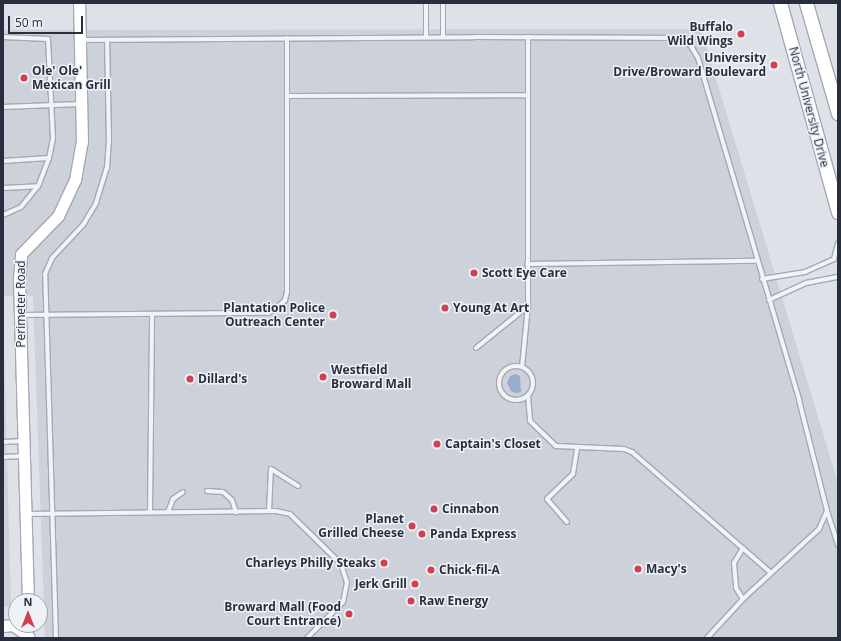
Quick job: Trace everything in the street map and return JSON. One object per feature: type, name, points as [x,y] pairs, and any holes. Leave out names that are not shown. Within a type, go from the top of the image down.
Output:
[{"type":"main road","name":"North University Drive","points":[[780,3],[838,212]]},
{"type":"main road","name":"North University Drive","points":[[806,3],[838,113]]},
{"type":"street","name":"Perimeter Road","points":[[28,593],[20,315],[21,254],[58,216],[75,180],[82,142],[79,3]]},
{"type":"street","points":[[3,626],[13,626],[27,634]]},
{"type":"lane","points":[[426,3],[426,37]]},
{"type":"lane","points":[[443,3],[443,37]]},
{"type":"lane","points":[[3,37],[47,38],[53,138],[50,158],[38,186],[21,207],[3,215]]},
{"type":"lane","points":[[80,40],[426,37],[680,38],[691,46],[698,58],[756,261],[799,400],[827,511],[838,545]]},
{"type":"lane","points":[[522,367],[528,306],[528,37]]},
{"type":"lane","points":[[20,315],[268,313],[285,300],[287,38]]},
{"type":"lane","points":[[56,638],[45,274],[52,258],[83,225],[96,202],[107,168],[109,141],[107,40]]},
{"type":"lane","points":[[287,96],[527,95]]},
{"type":"lane","points":[[3,107],[81,104]]},
{"type":"lane","points":[[3,161],[50,158]]},
{"type":"lane","points":[[3,188],[38,186]]},
{"type":"lane","points":[[762,279],[804,272],[834,259],[838,243]]},
{"type":"lane","points":[[527,264],[756,261]]},
{"type":"lane","points":[[769,300],[806,283],[838,277]]},
{"type":"lane","points":[[476,348],[528,306]]},
{"type":"lane","points":[[150,512],[152,314]]},
{"type":"lane","points":[[528,396],[518,400],[507,398],[499,383],[506,369],[522,367],[528,370],[533,380],[528,396],[530,421],[534,427],[556,446],[624,449],[632,452],[771,572]]},
{"type":"lane","points":[[3,442],[24,441]]},
{"type":"lane","points":[[568,522],[547,499],[573,474],[577,448]]},
{"type":"lane","points":[[3,456],[24,456]]},
{"type":"lane","points":[[269,511],[271,469],[298,486]]},
{"type":"lane","points":[[207,491],[223,492],[232,500],[236,512]]},
{"type":"lane","points":[[168,512],[172,499],[183,492]]},
{"type":"lane","points":[[26,514],[269,511],[290,514],[341,564],[346,579],[346,593],[343,602],[307,638]]},
{"type":"lane","points":[[707,638],[743,599],[819,529],[827,511]]},
{"type":"lane","points":[[742,548],[734,563],[736,588],[743,599]]},
{"type":"shaded area","points":[[701,29],[838,483],[838,638],[45,638],[45,633],[48,633],[48,593],[43,593],[33,296],[3,296],[3,30]]},
{"type":"shaded area","points":[[3,314],[11,593],[8,593],[8,607],[3,607]]},
{"type":"water","points":[[516,374],[520,376],[521,392],[516,393],[511,391],[507,383],[510,376]]},
{"type":"place","name":"Buffalo Wild Wings","points":[[741,34]]},
{"type":"place","name":"University Drive/Broward Boulevard","points":[[774,65]]},
{"type":"place","name":"Ole' Ole' Mexican Grill","points":[[24,78]]},
{"type":"place","name":"Scott Eye Care","points":[[474,273]]},
{"type":"place","name":"Young At Art","points":[[445,308]]},
{"type":"place","name":"Plantation Police Outreach Center","points":[[333,315]]},
{"type":"place","name":"Westfield Broward Mall","points":[[323,377]]},
{"type":"place","name":"Dillard's","points":[[190,379]]},
{"type":"place","name":"Captain's Closet","points":[[437,444]]},
{"type":"place","name":"Cinnabon","points":[[434,509]]},
{"type":"place","name":"Planet Grilled Cheese","points":[[412,526]]},
{"type":"place","name":"Panda Express","points":[[422,534]]},
{"type":"place","name":"Charleys Philly Steaks","points":[[384,563]]},
{"type":"place","name":"Macy's","points":[[638,569]]},
{"type":"place","name":"Chick-fil-A","points":[[431,570]]},
{"type":"place","name":"Jerk Grill","points":[[415,584]]},
{"type":"place","name":"Raw Energy","points":[[411,601]]},
{"type":"place","name":"Broward Mall (Food Court Entrance)","points":[[349,614]]}]
